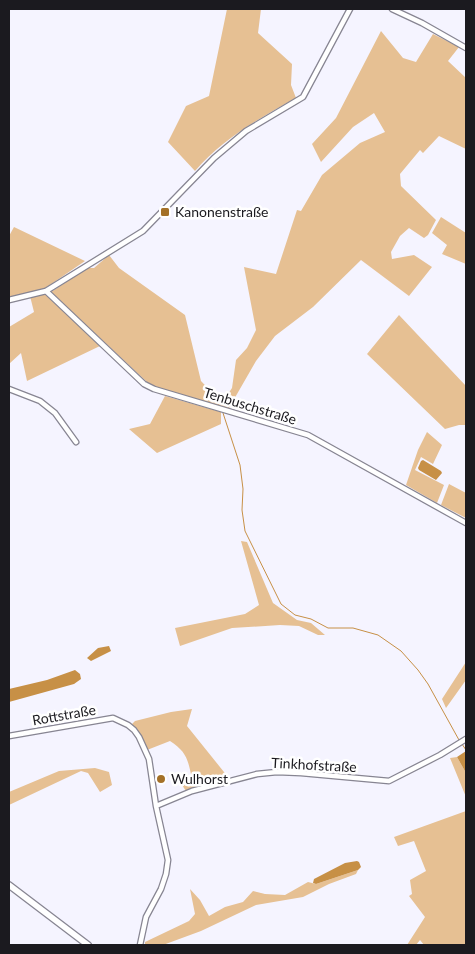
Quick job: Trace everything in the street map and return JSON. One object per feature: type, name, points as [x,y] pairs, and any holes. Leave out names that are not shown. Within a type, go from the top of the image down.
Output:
[{"type":"main road","points":[[9,886],[88,945]]},
{"type":"street","points":[[9,300],[46,290],[143,231],[214,158],[246,131],[303,96],[350,9]]},
{"type":"street","points":[[392,9],[422,23],[466,48]]},
{"type":"street","name":"Tenbuschstraße","points":[[46,290],[144,384],[154,389],[308,436],[466,522]]},
{"type":"street","points":[[9,389],[40,401],[55,413],[76,442]]},
{"type":"street","name":"Rottstraße","points":[[9,736],[113,718],[128,725],[139,737],[149,760],[156,806],[168,860],[166,874],[146,918],[140,945]]},
{"type":"street","name":"Tinkhofstraße","points":[[156,806],[192,791],[257,774],[277,772],[301,773],[389,781],[440,755],[466,739]]},
{"type":"shaded area","points":[[227,9],[261,9],[258,33],[292,64],[291,85],[296,98],[256,121],[230,139],[195,171],[168,142],[186,106],[209,96]]},
{"type":"shaded area","points":[[381,31],[403,58],[416,62],[433,34],[459,47],[448,61],[466,78],[466,149],[439,136],[423,153],[420,150],[400,174],[401,186],[436,220],[428,235],[424,238],[409,228],[400,236],[391,252],[392,259],[414,255],[432,267],[409,296],[361,260],[313,307],[275,336],[256,361],[229,408],[162,390],[148,383],[51,292],[87,268],[94,268],[109,255],[119,268],[185,315],[201,381],[222,403],[232,388],[236,360],[247,348],[256,330],[244,267],[276,274],[297,210],[301,211],[322,175],[360,143],[385,132],[374,113],[353,127],[321,162],[312,144],[336,118]]},
{"type":"shaded area","points":[[441,217],[466,233],[466,264],[442,254],[447,245],[432,233]]},
{"type":"shaded area","points":[[14,227],[85,261],[44,289],[9,298],[9,236]]},
{"type":"shaded area","points":[[44,293],[100,346],[27,381],[21,353],[9,364],[9,327],[34,312],[30,296]]},
{"type":"shaded area","points":[[399,315],[466,386],[466,425],[445,429],[367,354]]},
{"type":"shaded area","points":[[165,396],[221,412],[221,424],[157,453],[129,429],[150,424]]},
{"type":"shaded area","points":[[427,432],[442,445],[433,464],[421,457],[415,470],[444,485],[437,503],[406,485],[418,450]]},
{"type":"shaded area","points":[[423,460],[441,471],[442,473],[436,480],[419,470],[418,468]]},
{"type":"shaded area","points":[[449,484],[466,493],[466,518],[441,505]]},
{"type":"shaded area","points":[[241,541],[247,542],[273,603],[297,620],[311,623],[325,635],[318,635],[299,626],[280,625],[232,628],[180,646],[175,628],[245,614],[259,605]]},
{"type":"shaded area","points":[[109,646],[111,651],[91,661],[87,658],[98,648]]},
{"type":"shaded area","points":[[466,662],[466,680],[446,708],[442,699]]},
{"type":"shaded area","points":[[75,670],[80,674],[81,679],[74,684],[9,702],[9,689],[47,680]]},
{"type":"shaded area","points":[[192,709],[187,726],[228,777],[186,791],[182,785],[192,779],[188,762],[180,749],[170,741],[147,750],[132,724],[135,721],[171,712]]},
{"type":"shaded area","points":[[466,751],[466,773],[457,757]]},
{"type":"shaded area","points":[[457,757],[466,773],[466,797],[450,758]]},
{"type":"shaded area","points":[[95,768],[109,772],[112,785],[100,792],[88,773],[81,771],[9,805],[9,792],[59,771]]},
{"type":"shaded area","points":[[466,811],[466,945],[424,945],[420,940],[416,945],[407,945],[425,917],[409,896],[412,894],[410,880],[426,871],[414,841],[398,846],[394,837]]},
{"type":"shaded area","points":[[357,861],[361,867],[358,870],[316,884],[313,883],[314,879],[345,863]]},
{"type":"shaded area","points":[[358,870],[356,874],[329,884],[303,897],[256,905],[201,931],[163,945],[145,945],[145,942],[189,921],[195,914],[190,889],[200,900],[209,916],[225,907],[243,902],[253,891],[285,895],[308,882],[316,884]]},
{"type":"waterway","points":[[223,413],[240,465],[245,531],[281,604],[295,615],[311,619],[328,628],[353,628],[378,635],[401,651],[428,684],[459,740]]},
{"type":"waterway","points":[[462,744],[466,750]]},
{"type":"place","name":"Kanonenstraße","points":[[165,212]]},
{"type":"place","name":"Wulhorst","points":[[161,779]]}]
